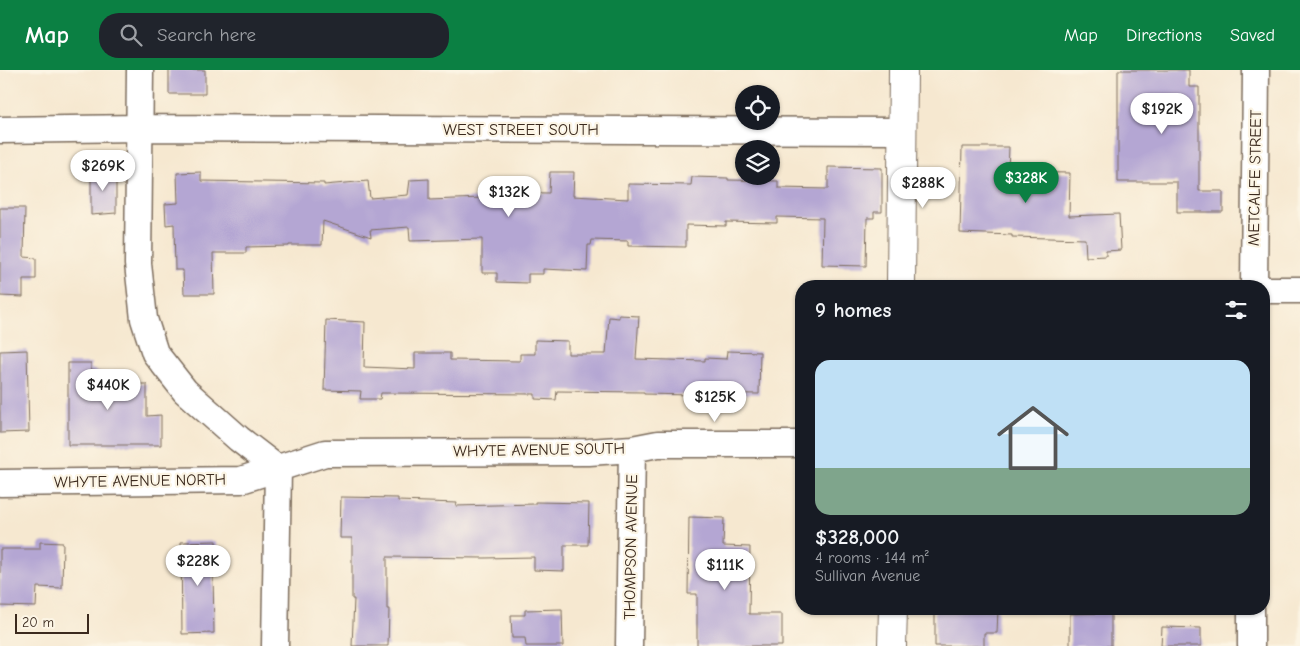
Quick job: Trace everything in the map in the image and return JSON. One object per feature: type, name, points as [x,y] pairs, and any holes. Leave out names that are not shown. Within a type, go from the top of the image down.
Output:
[{"type":"street","points":[[140,70],[138,264],[144,319],[154,353],[185,391],[239,439],[278,469],[275,646]]},
{"type":"street","points":[[901,280],[903,70]]},
{"type":"street","name":"METCALFE STREET","points":[[1254,280],[1256,70]]},
{"type":"street","name":"WEST STREET SOUTH","points":[[0,130],[140,128],[902,131]]},
{"type":"street","points":[[1270,290],[1300,290]]},
{"type":"street","name":"WHYTE AVENUE SOUTH","points":[[278,469],[325,453],[589,452],[632,449],[658,444],[795,444]]},
{"type":"street","name":"THOMPSON AVENUE","points":[[629,646],[632,449]]},
{"type":"street","name":"WHYTE AVENUE NORTH","points":[[0,483],[240,480],[278,469]]},
{"type":"street","points":[[892,646],[893,615]]},
{"type":"street","points":[[1251,646],[1252,615]]},
{"type":"building","points":[[169,70],[205,70],[205,94],[169,94]]},
{"type":"building","points":[[1118,70],[1189,70],[1189,87],[1199,87],[1199,191],[1223,191],[1223,212],[1177,212],[1177,182],[1118,182]]},
{"type":"building","points":[[962,147],[1009,147],[1008,172],[1070,173],[1069,216],[1119,214],[1121,250],[1106,251],[1106,256],[1086,257],[1085,239],[1012,237],[1012,235],[960,233]]},
{"type":"building","points":[[828,167],[882,168],[882,212],[874,212],[874,218],[867,218],[866,266],[822,265],[823,218],[777,217],[777,223],[726,222],[726,226],[686,225],[686,247],[628,246],[628,241],[592,240],[591,245],[588,245],[587,271],[543,269],[543,274],[528,274],[528,283],[497,282],[497,273],[482,273],[482,239],[410,241],[409,227],[370,230],[371,237],[323,221],[322,245],[246,247],[246,253],[213,253],[214,294],[184,294],[183,270],[175,270],[174,224],[166,225],[165,204],[178,203],[177,173],[201,172],[201,181],[324,183],[324,185],[368,181],[370,198],[408,195],[410,180],[429,179],[429,200],[483,198],[483,192],[549,193],[550,172],[574,172],[573,196],[628,199],[628,184],[691,185],[692,177],[728,178],[728,180],[735,180],[735,185],[778,185],[778,188],[828,189]]},
{"type":"building","points":[[91,169],[116,169],[116,213],[91,215]]},
{"type":"building","points":[[0,208],[25,208],[24,257],[36,258],[36,279],[23,279],[23,297],[0,296]]},
{"type":"building","points":[[619,315],[639,316],[636,359],[705,361],[705,358],[726,359],[727,351],[760,352],[759,394],[691,393],[691,395],[644,394],[644,392],[557,391],[556,400],[535,399],[535,394],[381,393],[380,399],[360,399],[361,391],[324,390],[326,320],[365,322],[364,367],[415,369],[415,353],[450,353],[450,360],[520,361],[520,354],[535,354],[535,340],[568,341],[568,354],[606,354],[609,317],[619,318]]},
{"type":"building","points":[[27,350],[29,432],[0,433],[0,351]]},
{"type":"building","points":[[68,363],[91,363],[91,369],[103,373],[102,384],[147,384],[147,416],[161,415],[161,445],[68,445]]},
{"type":"building","points":[[341,497],[398,498],[398,501],[457,503],[456,506],[535,504],[535,502],[589,503],[588,545],[564,545],[564,571],[534,570],[534,557],[387,557],[388,646],[352,646],[354,599],[352,599],[352,538],[340,538]]},
{"type":"building","points":[[689,517],[724,518],[723,546],[750,547],[749,614],[782,614],[782,646],[697,646],[697,594],[688,594]]},
{"type":"building","points":[[216,541],[216,571],[213,571],[214,633],[182,634],[181,542]]},
{"type":"building","points":[[40,542],[63,543],[62,588],[37,587],[36,607],[0,606],[0,549],[40,549]]},
{"type":"building","points":[[562,609],[563,646],[526,646],[525,638],[512,638],[511,615],[525,615],[525,610]]},
{"type":"building","points":[[935,615],[998,615],[997,633],[984,633],[984,646],[935,646]]},
{"type":"building","points":[[1070,615],[1111,615],[1111,646],[1070,646]]},
{"type":"building","points":[[1162,627],[1201,628],[1201,646],[1161,646]]}]
